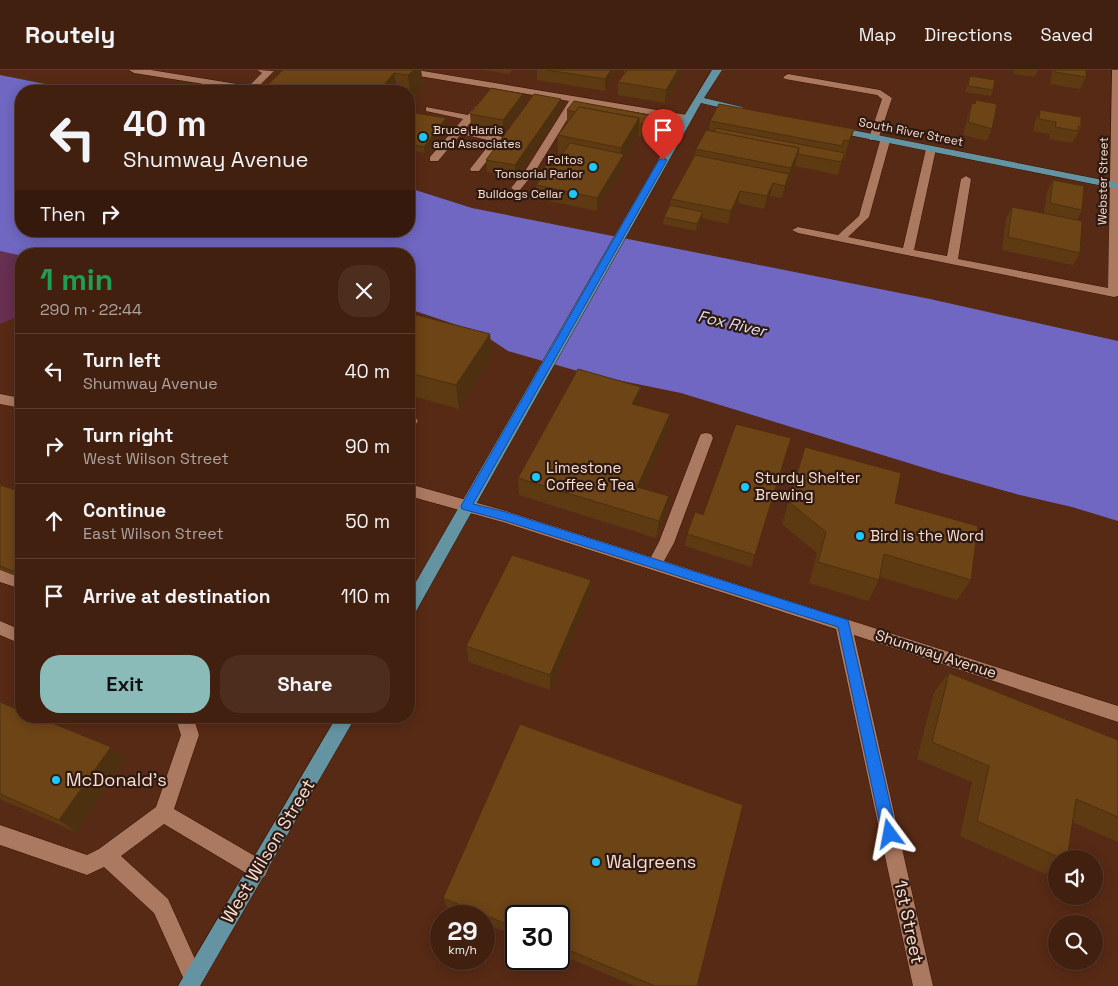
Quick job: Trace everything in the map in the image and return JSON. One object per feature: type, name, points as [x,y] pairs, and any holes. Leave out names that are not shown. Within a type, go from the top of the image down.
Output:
[{"type":"main road","points":[[415,597],[687,118],[717,70]]},
{"type":"main road","points":[[699,100],[752,112]]},
{"type":"main road","name":"South River Street","points":[[820,126],[1116,186]]},
{"type":"main road","name":"West Wilson Street","points":[[191,981],[343,723]]},
{"type":"street","points":[[134,70],[226,85]]},
{"type":"street","points":[[255,85],[269,71],[262,70]]},
{"type":"street","points":[[400,70],[687,118]]},
{"type":"street","name":"Webster Street","points":[[952,262],[1114,293],[1117,70]]},
{"type":"street","points":[[788,77],[880,93],[887,98],[864,216],[847,231],[842,239]]},
{"type":"street","points":[[434,159],[497,86]]},
{"type":"street","points":[[516,188],[531,170],[575,100]]},
{"type":"street","points":[[429,110],[470,118]]},
{"type":"street","points":[[458,131],[499,139],[475,168]]},
{"type":"street","points":[[908,253],[931,150]]},
{"type":"street","points":[[798,230],[952,262],[966,178]]},
{"type":"street","points":[[0,399],[15,402]]},
{"type":"street","points":[[655,564],[666,543],[706,438]]},
{"type":"street","name":"Shumway Avenue","points":[[415,492],[506,516],[1118,714]]},
{"type":"street","points":[[0,575],[15,581]]},
{"type":"street","name":"1st Street","points":[[843,624],[923,986]]},
{"type":"street","points":[[0,628],[15,634]]},
{"type":"street","points":[[0,835],[87,864],[106,856],[163,813],[190,735],[186,723]]},
{"type":"street","points":[[163,813],[258,869]]},
{"type":"street","points":[[106,856],[161,906],[191,981]]},
{"type":"shaded area","points":[[0,251],[15,254],[15,318],[0,324]]},
{"type":"water","name":"Fox River","points":[[0,75],[50,85],[15,85],[15,237],[415,237],[415,190],[472,208],[930,299],[1118,341],[1118,521],[941,473],[681,393],[588,374],[508,351],[481,333],[415,311],[415,248],[15,248],[15,254],[0,251]]},
{"type":"building","points":[[283,70],[414,70],[408,75],[394,73],[384,85],[267,85]]},
{"type":"building","points":[[547,70],[611,70],[605,79]]},
{"type":"building","points":[[627,70],[678,70],[666,90],[618,82]]},
{"type":"building","points":[[1055,70],[1086,70],[1086,77],[1055,72]]},
{"type":"building","points":[[970,76],[995,80],[993,90],[968,86]]},
{"type":"building","points":[[491,88],[523,94],[503,120],[470,114]]},
{"type":"building","points":[[534,94],[561,99],[515,165],[486,160]]},
{"type":"building","points":[[976,100],[997,104],[992,129],[968,122],[972,103],[975,104]]},
{"type":"building","points":[[574,101],[649,115],[643,124],[639,124],[639,118],[579,107],[575,112],[567,110]]},
{"type":"building","points":[[719,104],[854,129],[849,141],[844,140],[842,146],[710,121]]},
{"type":"building","points":[[579,107],[639,118],[621,148],[558,135]]},
{"type":"building","points":[[1040,110],[1081,117],[1081,127],[1078,126],[1078,131],[1055,127],[1056,122],[1039,119]]},
{"type":"building","points":[[415,113],[446,118],[424,147],[415,145]]},
{"type":"building","points":[[716,128],[845,153],[841,162],[798,154],[799,148],[714,132]]},
{"type":"building","points":[[706,130],[799,148],[791,168],[696,149]]},
{"type":"building","points":[[570,143],[624,154],[597,198],[536,185],[546,172],[542,171],[546,165],[554,166]]},
{"type":"building","points":[[695,155],[789,174],[785,186],[773,183],[767,196],[740,191],[731,211],[671,199]]},
{"type":"building","points":[[1053,180],[1084,186],[1082,210],[1050,203]]},
{"type":"building","points":[[670,205],[703,212],[697,224],[664,217]]},
{"type":"building","points":[[1012,207],[1082,221],[1080,253],[1008,237]]},
{"type":"building","points":[[415,315],[490,334],[456,385],[415,375]]},
{"type":"building","points":[[578,369],[641,387],[632,404],[670,414],[637,487],[669,496],[659,521],[518,478]]},
{"type":"building","name":"Sturdy Shelter Brewing","points":[[736,424],[791,438],[755,555],[687,534],[695,512],[703,515]]},
{"type":"building","name":"Bird is the Word","points":[[805,447],[901,473],[895,503],[978,526],[971,580],[884,554],[879,580],[818,562],[826,532],[789,502]]},
{"type":"building","points":[[0,485],[15,490],[15,572],[0,566]]},
{"type":"building","points":[[512,555],[591,580],[550,675],[466,646]]},
{"type":"building","points":[[949,673],[1118,740],[1118,817],[1076,799],[1068,850],[1048,850],[1048,852],[977,821],[989,766],[932,742]]},
{"type":"building","name":"McDonald's","points":[[0,702],[15,708],[15,723],[52,723],[111,747],[59,820],[0,794]]},
{"type":"building","name":"Walgreens","points":[[520,724],[743,805],[697,986],[655,986],[570,951],[570,905],[505,905],[505,923],[495,919],[495,905],[460,905],[443,898]]},
{"type":"place","name":"Bruce Harris and Associates","points":[[423,137]]},
{"type":"place","name":"Foltos Tonsorial Parlor","points":[[593,167]]},
{"type":"place","name":"Bulldogs Cellar","points":[[573,194]]},
{"type":"place","name":"Limestone Coffee & Tea","points":[[536,477]]},
{"type":"place","name":"Sturdy Shelter Brewing","points":[[745,487]]},
{"type":"place","name":"Bird is the Word","points":[[860,536]]},
{"type":"place","name":"McDonald's","points":[[56,780]]},
{"type":"place","name":"Walgreens","points":[[596,862]]},
{"type":"route","points":[[663,160],[466,506],[506,516],[843,624],[890,834]]}]
